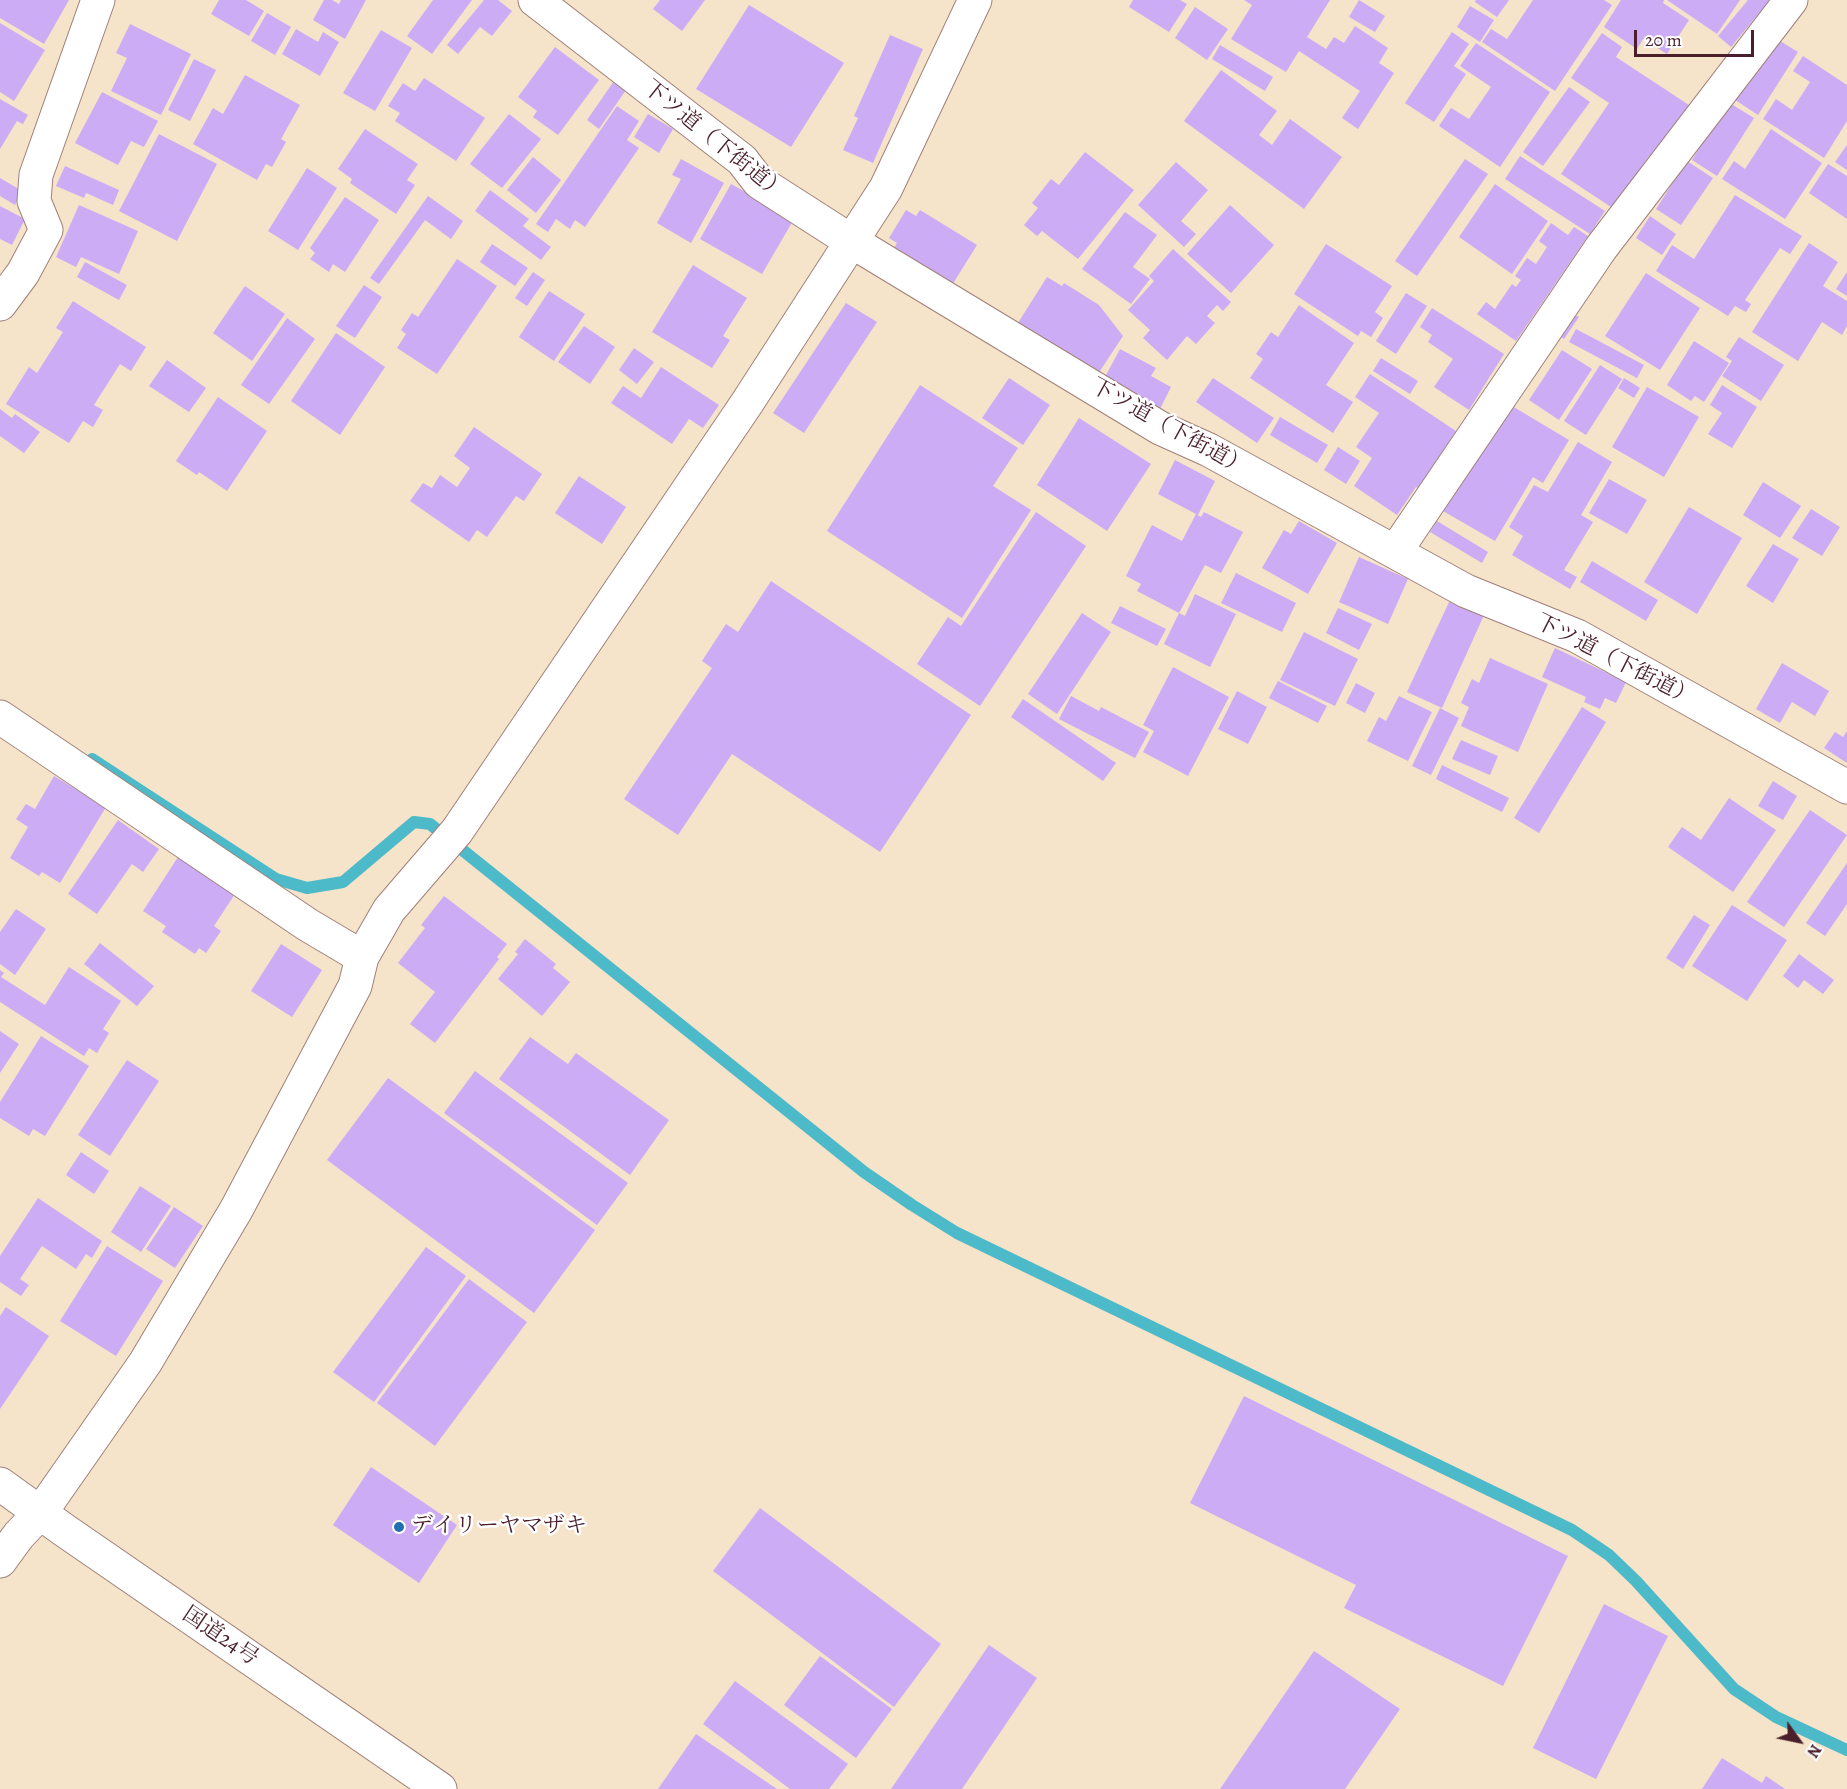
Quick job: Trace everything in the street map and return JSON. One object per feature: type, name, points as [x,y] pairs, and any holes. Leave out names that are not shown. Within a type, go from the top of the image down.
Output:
[{"type":"main road","points":[[0,304],[23,273],[46,230],[34,201],[36,175],[99,0]]},
{"type":"main road","name":"下ツ道（下街道）","points":[[535,0],[742,160],[759,182],[851,241],[1160,428],[1209,450],[1466,591],[1577,636],[1847,787]]},
{"type":"main road","points":[[0,1561],[19,1535],[41,1512],[145,1363],[236,1210],[356,986],[362,957],[389,910],[449,840],[747,403],[886,188],[975,0]]},
{"type":"main road","points":[[1395,552],[1601,248],[1791,0]]},
{"type":"main road","points":[[0,717],[308,925],[362,957]]},
{"type":"main road","name":"国道24号","points":[[0,1484],[440,1789]]},
{"type":"building","points":[[0,0],[69,0],[44,44],[0,18]]},
{"type":"building","points":[[219,0],[246,0],[264,11],[249,36],[211,14]]},
{"type":"building","points":[[324,0],[332,0],[339,4],[341,0],[366,0],[345,39],[313,20]]},
{"type":"building","points":[[433,0],[472,0],[432,54],[407,36]]},
{"type":"building","points":[[484,0],[498,0],[512,11],[492,36],[480,27],[458,54],[447,45]]},
{"type":"building","points":[[660,0],[705,0],[682,31],[653,9]]},
{"type":"building","points":[[1133,0],[1180,0],[1187,4],[1169,32],[1129,7]]},
{"type":"building","points":[[1244,0],[1330,0],[1307,37],[1326,49],[1334,37],[1344,43],[1355,26],[1388,48],[1379,63],[1394,73],[1358,129],[1342,118],[1360,91],[1299,51],[1286,72],[1231,39],[1252,5]]},
{"type":"building","points":[[1359,0],[1385,16],[1375,32],[1349,17]]},
{"type":"building","points":[[1476,0],[1509,0],[1497,17],[1475,2]]},
{"type":"building","points":[[1533,0],[1604,0],[1612,5],[1555,91],[1482,42],[1491,29],[1507,39]]},
{"type":"building","points":[[1621,0],[1664,0],[1663,3],[1689,20],[1667,54],[1643,39],[1637,49],[1604,27]]},
{"type":"building","points":[[1667,0],[1740,0],[1717,34]]},
{"type":"building","points":[[1748,0],[1770,0],[1731,47],[1718,36]]},
{"type":"building","points":[[749,5],[844,63],[791,147],[696,89]]},
{"type":"building","points":[[1470,6],[1494,20],[1480,42],[1457,27]]},
{"type":"building","points":[[1195,7],[1228,29],[1207,60],[1175,38]]},
{"type":"building","points":[[267,13],[291,27],[275,55],[251,41]]},
{"type":"building","points":[[0,23],[45,50],[14,101],[0,92]]},
{"type":"building","points":[[130,24],[191,54],[161,115],[111,91],[127,58],[116,53]]},
{"type":"building","points":[[296,29],[318,42],[323,32],[339,42],[320,76],[282,54]]},
{"type":"building","points":[[381,30],[412,48],[375,111],[343,93]]},
{"type":"building","points":[[1452,32],[1469,44],[1454,66],[1466,74],[1434,122],[1405,103]]},
{"type":"building","points":[[1602,33],[1622,47],[1616,57],[1695,109],[1659,162],[1649,156],[1614,209],[1561,174],[1609,103],[1571,78]]},
{"type":"building","points":[[890,35],[923,49],[873,163],[843,150],[858,118],[854,116]]},
{"type":"building","points":[[1772,36],[1798,52],[1758,115],[1732,98]]},
{"type":"building","points":[[1476,43],[1550,92],[1500,167],[1439,126],[1451,108],[1469,119],[1491,87],[1460,66]]},
{"type":"building","points":[[1220,45],[1273,77],[1265,91],[1212,59]]},
{"type":"building","points":[[555,47],[599,80],[558,135],[533,117],[537,111],[518,97]]},
{"type":"building","points":[[1803,56],[1847,85],[1847,121],[1824,158],[1763,119],[1776,99],[1792,110],[1810,82],[1793,71]]},
{"type":"building","points":[[194,59],[216,70],[190,121],[168,110]]},
{"type":"building","points":[[1221,70],[1277,111],[1259,135],[1272,145],[1290,119],[1342,157],[1304,209],[1184,121]]},
{"type":"building","points":[[245,75],[300,105],[281,139],[286,142],[272,167],[266,164],[257,180],[193,144],[213,108],[223,114]]},
{"type":"building","points":[[424,78],[485,118],[456,161],[395,121],[400,113],[388,106],[403,83],[415,91]]},
{"type":"building","points":[[614,81],[626,90],[599,129],[587,120]]},
{"type":"building","points":[[1569,87],[1590,102],[1543,166],[1523,152]]},
{"type":"building","points":[[102,92],[158,121],[144,147],[131,141],[118,165],[75,143]]},
{"type":"building","points":[[0,99],[28,115],[23,124],[17,121],[0,149]]},
{"type":"building","points":[[1728,102],[1754,118],[1717,176],[1692,160]]},
{"type":"building","points":[[617,106],[639,121],[627,140],[639,148],[585,227],[575,220],[570,229],[556,219],[548,232],[536,224]]},
{"type":"building","points":[[509,114],[541,139],[502,188],[470,164]]},
{"type":"building","points":[[648,114],[673,129],[659,153],[634,137]]},
{"type":"building","points":[[365,129],[418,164],[407,180],[415,185],[396,214],[350,183],[352,179],[338,169]]},
{"type":"building","points":[[1771,129],[1822,163],[1785,219],[1722,179],[1734,161],[1745,169]]},
{"type":"building","points":[[159,134],[217,164],[177,241],[119,211]]},
{"type":"building","points":[[1847,145],[1847,170],[1835,162]]},
{"type":"building","points":[[1085,152],[1134,190],[1078,259],[1042,231],[1037,236],[1024,225],[1038,208],[1032,203],[1051,179],[1059,185]]},
{"type":"building","points":[[1520,156],[1605,211],[1590,234],[1505,179]]},
{"type":"building","points":[[533,157],[561,180],[536,213],[507,190]]},
{"type":"building","points":[[681,159],[724,183],[691,243],[657,223],[681,179],[672,175]]},
{"type":"building","points":[[1465,159],[1488,174],[1417,276],[1395,261]]},
{"type":"building","points":[[1687,161],[1713,178],[1681,225],[1656,209]]},
{"type":"building","points":[[1176,162],[1208,190],[1181,221],[1196,234],[1184,247],[1138,205]]},
{"type":"building","points":[[1828,164],[1847,176],[1847,219],[1809,193]]},
{"type":"building","points":[[65,166],[119,190],[113,205],[86,193],[84,198],[56,186]]},
{"type":"building","points":[[307,168],[337,188],[298,250],[268,231]]},
{"type":"building","points":[[0,178],[22,191],[15,205],[0,196]]},
{"type":"building","points":[[731,184],[794,219],[762,274],[700,239]]},
{"type":"building","points":[[1495,184],[1548,221],[1512,274],[1459,237]]},
{"type":"building","points":[[490,190],[529,219],[523,226],[551,247],[541,260],[475,211]]},
{"type":"building","points":[[1735,195],[1802,236],[1790,254],[1780,248],[1745,300],[1751,304],[1746,312],[1735,306],[1728,316],[1656,271],[1672,245],[1694,259]]},
{"type":"building","points":[[428,196],[463,221],[451,239],[425,220],[379,284],[370,278]]},
{"type":"building","points":[[345,197],[379,220],[345,272],[333,264],[329,272],[310,259],[315,253],[310,248]]},
{"type":"building","points":[[79,205],[138,231],[119,274],[81,257],[76,267],[56,257]]},
{"type":"building","points":[[1230,205],[1274,245],[1231,293],[1187,254]]},
{"type":"building","points":[[0,206],[25,219],[12,245],[0,239]]},
{"type":"building","points":[[906,210],[916,216],[920,210],[977,245],[949,290],[891,253],[897,243],[889,238]]},
{"type":"building","points":[[1125,212],[1157,235],[1133,267],[1150,279],[1131,304],[1082,269]]},
{"type":"building","points":[[1650,216],[1676,234],[1662,255],[1636,238]]},
{"type":"building","points":[[1551,223],[1568,235],[1574,227],[1588,236],[1516,341],[1477,314],[1486,302],[1495,309],[1512,284],[1516,287],[1521,280],[1515,276],[1527,258],[1536,264],[1547,247],[1539,241]]},
{"type":"building","points":[[1809,243],[1838,262],[1823,286],[1847,301],[1847,326],[1842,335],[1822,322],[1798,361],[1752,332]]},
{"type":"building","points":[[492,244],[528,268],[515,286],[480,262]]},
{"type":"building","points":[[1326,244],[1392,286],[1375,312],[1383,318],[1371,337],[1361,331],[1358,336],[1294,294]]},
{"type":"building","points":[[1173,249],[1231,302],[1223,311],[1217,305],[1207,316],[1215,323],[1196,344],[1187,336],[1167,360],[1143,338],[1150,330],[1128,310],[1154,281],[1149,276]]},
{"type":"building","points":[[457,259],[497,286],[437,374],[397,348],[406,334],[401,330],[412,313],[418,317]]},
{"type":"building","points":[[85,262],[127,285],[119,300],[77,277]]},
{"type":"building","points":[[693,265],[747,298],[723,336],[730,340],[712,368],[652,332]]},
{"type":"building","points":[[533,272],[545,280],[527,306],[515,298]]},
{"type":"building","points":[[1847,272],[1847,296],[1836,289]]},
{"type":"building","points":[[1646,273],[1700,308],[1660,370],[1605,336]]},
{"type":"building","points":[[1047,277],[1062,286],[1064,283],[1099,305],[1123,336],[1096,377],[1016,326]]},
{"type":"building","points":[[364,285],[382,297],[355,338],[336,326]]},
{"type":"building","points":[[245,286],[285,314],[252,361],[213,333]]},
{"type":"building","points":[[549,291],[585,314],[554,361],[519,337]]},
{"type":"building","points":[[1406,293],[1427,306],[1396,354],[1376,341]]},
{"type":"building","points":[[73,301],[146,347],[131,371],[120,364],[94,405],[103,410],[93,427],[83,421],[69,443],[6,404],[29,367],[37,373],[63,332],[56,328]]},
{"type":"building","points":[[846,303],[877,322],[804,433],[773,413]]},
{"type":"building","points":[[1299,305],[1354,343],[1326,385],[1353,402],[1333,433],[1250,378],[1263,359],[1256,354],[1271,332],[1278,337]]},
{"type":"building","points":[[1432,308],[1504,354],[1469,410],[1434,387],[1453,359],[1428,342],[1432,335],[1420,327]]},
{"type":"building","points":[[1573,314],[1579,317],[1564,339],[1552,331]]},
{"type":"building","points":[[287,318],[315,339],[269,404],[241,385]]},
{"type":"building","points":[[584,326],[615,347],[590,384],[558,362]]},
{"type":"building","points":[[1576,329],[1644,365],[1637,378],[1569,342]]},
{"type":"building","points":[[336,333],[385,367],[340,435],[291,401]]},
{"type":"building","points":[[1739,337],[1784,365],[1761,401],[1722,376],[1732,361],[1726,357]]},
{"type":"building","points":[[1694,341],[1729,363],[1704,402],[1695,396],[1691,401],[1667,385]]},
{"type":"building","points":[[634,348],[654,362],[637,384],[619,370]]},
{"type":"building","points":[[1120,349],[1156,368],[1151,376],[1171,387],[1160,409],[1104,379]]},
{"type":"building","points":[[1562,350],[1592,369],[1559,420],[1529,400]]},
{"type":"building","points":[[1381,358],[1418,381],[1410,394],[1373,371]]},
{"type":"building","points":[[167,360],[206,388],[189,412],[149,386]]},
{"type":"building","points":[[1600,365],[1622,379],[1586,435],[1564,421]]},
{"type":"building","points":[[661,367],[719,405],[703,428],[689,419],[672,444],[611,403],[623,386],[641,398]]},
{"type":"building","points":[[1370,374],[1456,431],[1397,515],[1354,486],[1372,458],[1356,447],[1379,413],[1355,397]]},
{"type":"building","points":[[1009,378],[1050,405],[1023,445],[982,418]]},
{"type":"building","points":[[1213,378],[1274,418],[1257,443],[1196,402]]},
{"type":"building","points":[[1624,378],[1640,388],[1634,398],[1618,388]]},
{"type":"building","points":[[920,385],[1018,448],[993,486],[1031,510],[962,618],[827,531]]},
{"type":"building","points":[[1722,385],[1757,407],[1732,448],[1708,434],[1722,413],[1710,405]]},
{"type":"building","points":[[1647,387],[1699,417],[1664,477],[1612,447]]},
{"type":"building","points":[[218,397],[267,431],[227,491],[199,472],[197,475],[176,461]]},
{"type":"building","points":[[1507,403],[1569,440],[1543,483],[1533,477],[1495,541],[1443,511]]},
{"type":"building","points":[[0,409],[12,418],[15,414],[40,432],[24,453],[0,436]]},
{"type":"building","points":[[1280,417],[1328,445],[1317,463],[1270,435]]},
{"type":"building","points":[[1079,418],[1151,464],[1107,531],[1037,485]]},
{"type":"building","points":[[474,427],[542,474],[524,501],[516,496],[487,537],[477,530],[469,542],[410,501],[423,483],[432,488],[440,475],[457,487],[470,468],[454,456]]},
{"type":"building","points":[[1578,442],[1612,462],[1581,515],[1593,522],[1564,570],[1577,577],[1570,589],[1512,555],[1523,536],[1509,527],[1534,485],[1548,492]]},
{"type":"building","points":[[1338,447],[1360,461],[1346,484],[1324,470]]},
{"type":"building","points":[[1175,460],[1215,481],[1198,515],[1158,494]]},
{"type":"building","points":[[579,476],[626,507],[602,544],[555,513]]},
{"type":"building","points":[[1609,479],[1647,500],[1627,534],[1589,513]]},
{"type":"building","points":[[1763,482],[1801,506],[1780,538],[1743,515]]},
{"type":"building","points":[[1689,507],[1742,538],[1697,614],[1644,582]]},
{"type":"building","points":[[1811,509],[1840,527],[1822,556],[1792,538]]},
{"type":"building","points":[[1036,512],[1086,546],[980,706],[917,664],[948,617],[961,626]]},
{"type":"building","points":[[1204,512],[1243,532],[1221,573],[1205,565],[1179,613],[1137,591],[1141,584],[1126,576],[1152,525],[1182,541],[1196,514],[1201,517]]},
{"type":"building","points":[[1299,521],[1337,543],[1308,594],[1262,568],[1284,530],[1291,534]]},
{"type":"building","points":[[1437,521],[1488,552],[1482,563],[1430,532]]},
{"type":"building","points":[[1773,544],[1799,559],[1773,603],[1746,586]]},
{"type":"building","points":[[1359,557],[1408,579],[1388,624],[1339,602]]},
{"type":"building","points":[[1592,561],[1658,600],[1646,621],[1580,582]]},
{"type":"building","points":[[1236,573],[1296,603],[1282,632],[1221,603]]},
{"type":"building","points":[[771,581],[971,715],[880,852],[732,754],[678,835],[624,799],[712,668],[702,661],[726,624],[738,632]]},
{"type":"building","points":[[1195,594],[1236,614],[1210,667],[1164,644],[1179,613],[1185,616]]},
{"type":"building","points":[[1451,598],[1485,613],[1442,708],[1407,692]]},
{"type":"building","points":[[1120,606],[1166,629],[1157,646],[1111,623]]},
{"type":"building","points":[[1338,608],[1372,624],[1359,650],[1326,633]]},
{"type":"building","points":[[1082,613],[1111,632],[1057,714],[1028,694]]},
{"type":"building","points":[[1304,632],[1358,659],[1335,706],[1280,680]]},
{"type":"building","points":[[1555,648],[1626,682],[1616,703],[1605,698],[1600,709],[1584,702],[1586,697],[1542,677]]},
{"type":"building","points":[[1490,658],[1548,684],[1518,752],[1461,726],[1469,707],[1461,703],[1472,679],[1479,683]]},
{"type":"building","points":[[1782,663],[1829,691],[1815,716],[1792,702],[1780,723],[1756,709]]},
{"type":"building","points":[[1173,667],[1229,697],[1188,776],[1143,752],[1154,731],[1143,725]]},
{"type":"building","points":[[1278,681],[1327,706],[1318,723],[1269,698]]},
{"type":"building","points":[[1356,683],[1375,693],[1365,713],[1346,703]]},
{"type":"building","points":[[1237,691],[1267,707],[1248,744],[1218,729]]},
{"type":"building","points":[[1071,696],[1099,711],[1101,707],[1149,732],[1135,758],[1059,719]]},
{"type":"building","points":[[1399,696],[1432,712],[1408,761],[1367,741],[1379,717],[1386,721]]},
{"type":"building","points":[[1023,699],[1116,763],[1103,781],[1011,717]]},
{"type":"building","points":[[1582,707],[1606,722],[1539,833],[1514,818]]},
{"type":"building","points":[[1440,708],[1459,718],[1431,775],[1412,766]]},
{"type":"building","points":[[1847,731],[1847,763],[1824,748],[1835,732],[1843,737]]},
{"type":"building","points":[[1461,740],[1498,756],[1490,775],[1452,759]]},
{"type":"building","points":[[1442,765],[1509,798],[1502,812],[1436,779]]},
{"type":"building","points":[[54,776],[106,807],[60,883],[42,872],[39,876],[10,858],[28,827],[16,819],[26,804],[35,809]]},
{"type":"building","points":[[1773,781],[1797,796],[1783,820],[1758,806]]},
{"type":"building","points":[[1729,798],[1776,830],[1733,892],[1668,847],[1682,827],[1701,840]]},
{"type":"building","points":[[1810,810],[1847,835],[1784,927],[1747,902]]},
{"type":"building","points":[[118,820],[159,849],[143,872],[132,864],[97,914],[68,894]]},
{"type":"building","points":[[178,857],[235,894],[214,926],[221,931],[206,953],[199,948],[195,954],[162,932],[166,926],[143,911]]},
{"type":"building","points":[[1847,863],[1847,904],[1825,936],[1806,923]]},
{"type":"building","points":[[444,896],[507,944],[497,957],[499,959],[435,1043],[410,1024],[435,992],[398,963],[425,928],[421,925]]},
{"type":"building","points":[[1732,905],[1787,940],[1747,1001],[1692,966]]},
{"type":"building","points":[[16,909],[46,929],[15,975],[0,964],[0,932]]},
{"type":"building","points":[[1694,915],[1710,925],[1683,969],[1666,958]]},
{"type":"building","points":[[525,939],[556,964],[553,968],[570,982],[542,1016],[498,979],[518,954],[515,952]]},
{"type":"building","points":[[100,943],[154,986],[137,1006],[84,964]]},
{"type":"building","points":[[281,944],[322,970],[292,1017],[251,991]]},
{"type":"building","points":[[1799,954],[1834,980],[1823,994],[1804,980],[1798,988],[1783,976]]},
{"type":"building","points":[[69,967],[121,1001],[103,1029],[109,1033],[97,1053],[89,1048],[84,1056],[0,1002],[0,970],[4,973],[1,977],[45,1005]]},
{"type":"building","points":[[0,1031],[19,1044],[0,1073]]},
{"type":"building","points":[[41,1036],[89,1066],[45,1136],[33,1129],[29,1136],[0,1118],[0,1102]]},
{"type":"building","points":[[530,1037],[568,1064],[576,1053],[669,1120],[630,1175],[499,1079]]},
{"type":"building","points":[[127,1060],[159,1081],[110,1156],[78,1135]]},
{"type":"building","points":[[475,1071],[628,1183],[597,1225],[444,1113]]},
{"type":"building","points":[[388,1078],[595,1230],[534,1313],[327,1160]]},
{"type":"building","points":[[81,1152],[109,1171],[94,1194],[66,1175]]},
{"type":"building","points":[[140,1186],[171,1206],[141,1252],[111,1232]]},
{"type":"building","points":[[38,1198],[102,1241],[92,1258],[86,1254],[76,1269],[42,1246],[20,1279],[29,1285],[21,1296],[0,1282],[0,1256]]},
{"type":"building","points":[[174,1207],[203,1226],[175,1268],[146,1249]]},
{"type":"building","points":[[107,1246],[163,1281],[116,1356],[60,1321]]},
{"type":"building","points":[[426,1247],[466,1276],[374,1402],[333,1372]]},
{"type":"building","points":[[469,1279],[527,1322],[435,1446],[377,1403]]},
{"type":"building","points":[[6,1307],[49,1336],[0,1409],[0,1316]]},
{"type":"building","points":[[1244,1396],[1568,1556],[1503,1686],[1344,1608],[1356,1585],[1190,1503]]},
{"type":"building","points":[[371,1467],[457,1525],[419,1583],[333,1525]]},
{"type":"building","points":[[760,1508],[941,1644],[894,1707],[713,1571]]},
{"type":"building","points":[[1604,1604],[1668,1636],[1596,1779],[1533,1748]]},
{"type":"building","points":[[989,1645],[1037,1678],[962,1789],[891,1789]]},
{"type":"building","points":[[1314,1651],[1400,1709],[1345,1789],[1220,1789]]},
{"type":"building","points":[[820,1656],[892,1709],[856,1758],[784,1705]]},
{"type":"building","points":[[735,1681],[848,1764],[829,1789],[790,1789],[703,1724]]},
{"type":"building","points":[[696,1734],[777,1789],[658,1789]]},
{"type":"building","points":[[1722,1758],[1762,1783],[1766,1776],[1785,1789],[1702,1789]]},
{"type":"waterway","points":[[92,759],[276,879],[307,888],[343,882],[414,822],[430,824],[864,1172],[912,1205],[957,1233],[1572,1530],[1609,1555],[1636,1581],[1734,1689],[1776,1717],[1847,1750]]},
{"type":"place","name":"デイリーヤマザキ","points":[[399,1527]]}]
